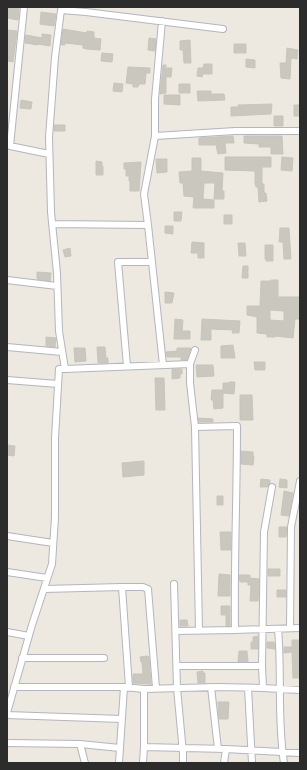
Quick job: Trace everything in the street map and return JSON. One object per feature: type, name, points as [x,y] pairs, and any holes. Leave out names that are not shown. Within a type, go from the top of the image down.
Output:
[{"type":"street","points":[[24,7],[10,146],[49,154]]},
{"type":"street","points":[[65,369],[59,331],[48,137],[61,10],[86,9],[162,22],[223,29]]},
{"type":"street","points":[[162,22],[155,99],[155,136],[144,194],[163,365]]},
{"type":"street","points":[[155,136],[235,131],[300,131]]},
{"type":"street","points":[[52,224],[148,225]]},
{"type":"street","points":[[127,366],[118,262],[152,262]]},
{"type":"street","points":[[7,280],[57,286]]},
{"type":"street","points":[[7,347],[62,352]]},
{"type":"street","points":[[195,350],[190,364],[190,382],[194,427],[199,630]]},
{"type":"street","points":[[122,718],[7,714],[22,658],[52,564],[55,516],[55,438],[59,369],[190,364]]},
{"type":"street","points":[[7,380],[58,384]]},
{"type":"street","points":[[194,427],[237,426],[237,508],[234,566],[235,630]]},
{"type":"street","points":[[290,628],[292,527],[300,481]]},
{"type":"street","points":[[263,688],[262,629],[264,532],[272,488]]},
{"type":"street","points":[[7,536],[53,543]]},
{"type":"street","points":[[7,572],[47,578]]},
{"type":"street","points":[[174,584],[177,688],[183,763]]},
{"type":"street","points":[[44,589],[122,587],[143,587],[148,589],[156,688]]},
{"type":"street","points":[[119,763],[126,687],[122,587]]},
{"type":"street","points":[[176,631],[300,628]]},
{"type":"street","points":[[278,629],[280,652],[279,689],[282,752],[284,763]]},
{"type":"street","points":[[7,632],[29,636]]},
{"type":"street","points":[[22,658],[104,658]]},
{"type":"street","points":[[177,666],[262,666]]},
{"type":"street","points":[[14,687],[126,687],[144,689],[211,687],[300,690]]},
{"type":"street","points":[[211,687],[218,749]]},
{"type":"street","points":[[248,688],[252,763]]},
{"type":"street","points":[[143,763],[144,689]]},
{"type":"street","points":[[7,743],[80,744],[120,748]]},
{"type":"street","points":[[80,744],[85,763]]},
{"type":"street","points":[[144,747],[300,753]]},
{"type":"street","points":[[224,763],[226,749]]},
{"type":"building","points":[[7,7],[19,7],[18,20],[7,18]]},
{"type":"building","points":[[41,12],[56,14],[54,26],[40,24]]},
{"type":"building","points":[[63,29],[87,33],[87,31],[94,32],[94,38],[101,39],[100,50],[86,49],[83,48],[83,45],[65,43],[65,45],[61,45]]},
{"type":"building","points":[[7,30],[17,31],[13,62],[7,61]]},
{"type":"building","points":[[42,34],[51,35],[50,46],[25,43],[26,35],[42,38]]},
{"type":"building","points":[[149,38],[156,39],[155,51],[148,50]]},
{"type":"building","points":[[190,40],[191,63],[184,63],[183,50],[180,50],[180,41]]},
{"type":"building","points":[[234,44],[246,44],[246,53],[234,53]]},
{"type":"building","points":[[287,48],[298,50],[297,59],[291,58],[290,79],[281,78],[280,63],[286,63]]},
{"type":"building","points":[[102,53],[113,54],[112,62],[101,61]]},
{"type":"building","points":[[246,59],[255,60],[255,68],[246,67]]},
{"type":"building","points":[[204,64],[212,64],[212,74],[203,74],[202,77],[197,76],[198,68],[203,68]]},
{"type":"building","points":[[163,65],[166,65],[166,68],[172,68],[171,77],[166,77],[166,93],[160,94]]},
{"type":"building","points":[[128,67],[150,68],[150,73],[146,73],[145,84],[139,84],[138,87],[133,87],[133,84],[126,83]]},
{"type":"building","points":[[114,83],[123,84],[122,92],[113,91]]},
{"type":"building","points":[[179,84],[190,84],[190,93],[179,93]]},
{"type":"building","points":[[197,91],[211,91],[211,94],[224,94],[225,100],[198,101]]},
{"type":"building","points":[[164,95],[180,95],[180,105],[164,104]]},
{"type":"building","points":[[21,100],[32,102],[31,109],[20,108]]},
{"type":"building","points":[[272,104],[271,114],[231,116],[231,107],[238,107],[238,105]]},
{"type":"building","points":[[294,105],[300,105],[300,116],[294,116]]},
{"type":"building","points":[[274,116],[283,116],[283,126],[274,126]]},
{"type":"building","points":[[54,125],[65,125],[65,131],[54,131]]},
{"type":"building","points":[[233,136],[234,143],[225,143],[226,153],[218,154],[216,145],[199,145],[199,138]]},
{"type":"building","points":[[244,136],[282,136],[283,154],[271,154],[271,147],[259,147],[259,144],[244,143]]},
{"type":"building","points":[[225,157],[271,157],[271,167],[262,167],[262,184],[264,184],[264,193],[266,193],[267,201],[259,202],[258,187],[256,187],[255,183],[255,171],[225,170]]},
{"type":"building","points":[[282,157],[293,158],[292,171],[281,170]]},
{"type":"building","points":[[192,158],[201,158],[201,171],[223,173],[222,191],[224,191],[224,199],[214,199],[215,183],[204,183],[203,199],[214,200],[214,208],[193,208],[194,197],[184,196],[183,183],[180,183],[179,172],[192,171]]},
{"type":"building","points":[[156,159],[167,159],[167,172],[157,173]]},
{"type":"building","points":[[96,161],[102,162],[103,175],[96,175]]},
{"type":"building","points":[[141,162],[139,191],[130,191],[129,176],[126,176],[124,163]]},
{"type":"building","points":[[174,212],[182,212],[181,221],[174,221]]},
{"type":"building","points":[[224,215],[232,215],[232,224],[224,224]]},
{"type":"building","points":[[165,226],[173,226],[173,234],[165,233]]},
{"type":"building","points":[[280,228],[289,228],[291,259],[284,259],[283,242],[279,242]]},
{"type":"building","points":[[192,242],[204,243],[204,258],[198,258],[198,253],[191,253]]},
{"type":"building","points":[[238,243],[245,243],[246,256],[239,256]]},
{"type":"building","points":[[265,245],[273,245],[273,261],[266,261],[265,259]]},
{"type":"building","points":[[70,248],[71,256],[65,257],[63,250]]},
{"type":"building","points":[[243,266],[248,266],[248,278],[242,278]]},
{"type":"building","points":[[37,272],[51,273],[50,281],[37,279]]},
{"type":"building","points":[[278,280],[278,297],[300,297],[300,319],[295,319],[293,338],[275,336],[267,337],[267,334],[257,333],[257,317],[247,315],[247,306],[260,306],[261,281]],"holes":[[[270,310],[284,311],[284,321],[270,320]]]},
{"type":"building","points":[[165,292],[174,293],[172,303],[165,303]]},
{"type":"building","points":[[175,319],[183,320],[182,331],[190,331],[190,339],[174,339]]},
{"type":"building","points":[[202,319],[240,321],[239,333],[232,333],[233,330],[211,329],[211,340],[201,340]]},
{"type":"building","points":[[46,337],[56,338],[55,347],[46,346]]},
{"type":"building","points":[[233,345],[235,358],[221,358],[221,346]]},
{"type":"building","points":[[97,347],[105,347],[108,363],[98,363]]},
{"type":"building","points":[[74,348],[85,348],[86,361],[75,362]]},
{"type":"building","points":[[177,348],[191,348],[187,360],[181,360],[181,357],[167,357],[166,352],[177,351]]},
{"type":"building","points":[[254,362],[265,362],[265,370],[255,370]]},
{"type":"building","points":[[196,365],[213,365],[214,376],[197,377]]},
{"type":"building","points":[[172,369],[182,369],[180,378],[172,379]]},
{"type":"building","points":[[155,378],[164,378],[165,410],[156,410]]},
{"type":"building","points":[[235,382],[234,394],[223,393],[223,408],[214,409],[213,400],[211,400],[212,390],[223,390],[223,383]]},
{"type":"building","points":[[240,395],[252,395],[253,420],[240,420]]},
{"type":"building","points":[[198,418],[213,419],[213,422],[199,422]]},
{"type":"building","points":[[7,445],[15,446],[14,456],[7,455]]},
{"type":"building","points":[[241,451],[253,452],[253,465],[241,464]]},
{"type":"building","points":[[144,461],[144,475],[123,477],[122,463]]},
{"type":"building","points":[[261,479],[270,480],[267,487],[260,487]]},
{"type":"building","points":[[280,479],[287,480],[287,488],[279,487]]},
{"type":"building","points":[[284,491],[293,493],[289,516],[281,515]]},
{"type":"building","points":[[217,496],[223,496],[223,505],[217,505]]},
{"type":"building","points":[[279,527],[287,527],[286,537],[279,537]]},
{"type":"building","points":[[220,532],[231,532],[231,550],[221,550]]},
{"type":"building","points":[[268,569],[280,569],[280,576],[268,576]]},
{"type":"building","points":[[219,574],[230,575],[230,596],[218,596]]},
{"type":"building","points":[[239,575],[250,575],[250,578],[259,579],[258,601],[250,601],[251,585],[248,585],[248,582],[240,582]]},
{"type":"building","points":[[277,590],[286,590],[286,597],[277,597]]},
{"type":"building","points":[[221,606],[230,606],[230,626],[226,626],[226,615],[221,615]]},
{"type":"building","points":[[180,620],[187,620],[188,626],[180,626]]},
{"type":"building","points":[[258,636],[258,649],[251,649],[253,637]]},
{"type":"building","points":[[292,640],[300,640],[300,678],[293,678],[292,652],[284,653],[284,647],[292,647]]},
{"type":"building","points":[[267,642],[274,642],[275,649],[267,648]]},
{"type":"building","points":[[239,651],[247,651],[248,662],[238,662]]},
{"type":"building","points":[[140,657],[149,657],[151,684],[133,683],[133,674],[143,674]]},
{"type":"building","points":[[203,671],[203,673],[205,673],[205,683],[198,683],[197,672]]},
{"type":"building","points":[[218,702],[229,702],[228,719],[219,719]]}]
